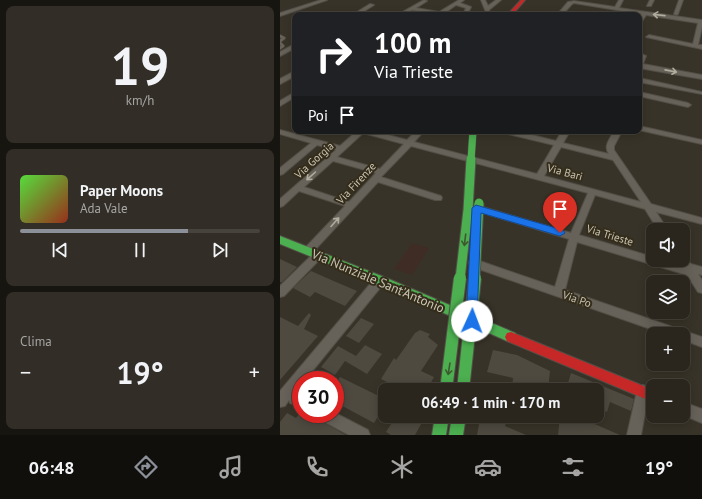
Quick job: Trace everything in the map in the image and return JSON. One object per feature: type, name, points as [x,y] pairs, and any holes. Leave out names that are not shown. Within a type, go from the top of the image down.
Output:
[{"type":"main road","points":[[512,12],[523,0]]},
{"type":"main road","points":[[519,12],[530,0]]},
{"type":"main road","points":[[447,383],[468,210],[474,134]]},
{"type":"main road","points":[[481,174],[482,152]]},
{"type":"main road","points":[[465,383],[475,279],[480,197]]},
{"type":"main road","name":"Via Nunziale Sant'Antonio","points":[[280,240],[380,280],[472,321],[646,392]]},
{"type":"main road","points":[[439,435],[441,423]]},
{"type":"main road","points":[[456,435],[458,423]]},
{"type":"street","points":[[280,15],[325,0]]},
{"type":"street","points":[[442,12],[462,0]]},
{"type":"street","points":[[483,0],[488,12]]},
{"type":"street","points":[[487,9],[499,0]]},
{"type":"street","points":[[616,9],[622,0]]},
{"type":"street","points":[[649,5],[652,0]]},
{"type":"street","points":[[676,14],[681,0]]},
{"type":"street","points":[[404,12],[425,1]]},
{"type":"street","points":[[562,12],[570,3],[574,2],[637,12]]},
{"type":"street","points":[[456,4],[469,7],[466,12]]},
{"type":"street","points":[[359,12],[372,5]]},
{"type":"street","points":[[411,8],[430,12]]},
{"type":"street","points":[[642,17],[644,13],[702,21],[695,45]]},
{"type":"street","points":[[649,37],[702,47]]},
{"type":"street","points":[[280,48],[292,51]]},
{"type":"street","points":[[280,54],[292,48]]},
{"type":"street","points":[[642,66],[702,77]]},
{"type":"street","points":[[280,82],[292,75]]},
{"type":"street","points":[[642,81],[700,92]]},
{"type":"street","points":[[642,95],[688,105]]},
{"type":"street","points":[[280,104],[292,96]]},
{"type":"street","points":[[642,129],[702,142]]},
{"type":"street","points":[[280,132],[342,149]]},
{"type":"street","name":"Via Gorgia","points":[[280,204],[358,134]]},
{"type":"street","name":"Via Bari","points":[[377,134],[702,221]]},
{"type":"street","name":"Via Firenze","points":[[280,292],[313,253],[350,204],[417,134]]},
{"type":"street","points":[[465,383],[472,321],[476,208],[475,160],[478,134]]},
{"type":"street","points":[[519,134],[616,158]]},
{"type":"street","points":[[539,177],[564,134]]},
{"type":"street","points":[[616,134],[610,146],[610,150],[629,176],[659,223]]},
{"type":"street","points":[[280,172],[316,142]]},
{"type":"street","points":[[332,158],[438,198]]},
{"type":"street","points":[[298,188],[350,204]]},
{"type":"street","points":[[559,293],[574,237],[593,191]]},
{"type":"street","name":"Via Trieste","points":[[476,208],[574,237],[646,255]]},
{"type":"street","name":"Via Po","points":[[474,263],[659,327]]},
{"type":"street","points":[[688,267],[702,290]]},
{"type":"street","name":"Via Trieste","points":[[690,267],[702,271]]},
{"type":"street","points":[[280,401],[380,280]]},
{"type":"street","points":[[690,338],[702,342]]},
{"type":"street","points":[[634,435],[646,399]]},
{"type":"street","points":[[690,411],[702,416]]},
{"type":"street","points":[[341,423],[363,435]]},
{"type":"street","points":[[461,435],[462,423]]},
{"type":"lane","points":[[280,36],[284,38],[280,42],[283,46],[280,48]]},
{"type":"shaded area","points":[[412,243],[429,248],[412,275],[394,269]]},
{"type":"building","points":[[280,259],[297,267],[282,282],[280,282]]},
{"type":"building","points":[[311,271],[357,291],[345,306],[315,292],[310,297],[293,288]]},
{"type":"building","points":[[309,313],[311,315],[304,329],[318,336],[280,380],[280,317],[298,326]]},
{"type":"building","points":[[361,318],[374,324],[359,343],[346,336]]},
{"type":"building","points":[[420,330],[430,334],[428,337],[438,345],[421,371],[434,377],[431,383],[389,383],[381,379],[394,358],[396,360],[415,333]]},
{"type":"building","points":[[365,345],[382,354],[367,374],[345,361],[338,371],[328,371],[321,367],[338,346],[356,356]]},
{"type":"building","points":[[493,350],[517,355],[550,371],[549,383],[513,383],[513,378],[487,372]]},
{"type":"building","points":[[571,373],[595,383],[568,383]]},
{"type":"building","points":[[344,379],[378,396],[378,416],[374,423],[344,407]]},
{"type":"building","points":[[604,387],[634,399],[631,411],[610,402],[607,412],[604,411]]},
{"type":"building","points":[[287,413],[292,416],[292,423],[324,423],[346,435],[280,435],[280,422]]},
{"type":"building","points":[[392,423],[422,423],[415,435],[391,435],[386,432]]},
{"type":"building","points":[[479,423],[506,423],[505,426],[526,435],[477,435]]},
{"type":"building","points":[[559,423],[592,423],[620,435],[558,435]]},
{"type":"traffic: fast","points":[[447,383],[468,210],[473,134]]},
{"type":"traffic: fast","points":[[464,383],[475,279],[479,203]]},
{"type":"traffic: fast","points":[[280,240],[380,280],[511,337]]},
{"type":"traffic: fast","points":[[439,435],[441,423]]},
{"type":"traffic: fast","points":[[456,435],[458,423]]},
{"type":"traffic: jam","points":[[512,12],[523,0]]},
{"type":"traffic: jam","points":[[511,337],[646,393]]},
{"type":"route","points":[[472,321],[476,208],[560,233]]}]
